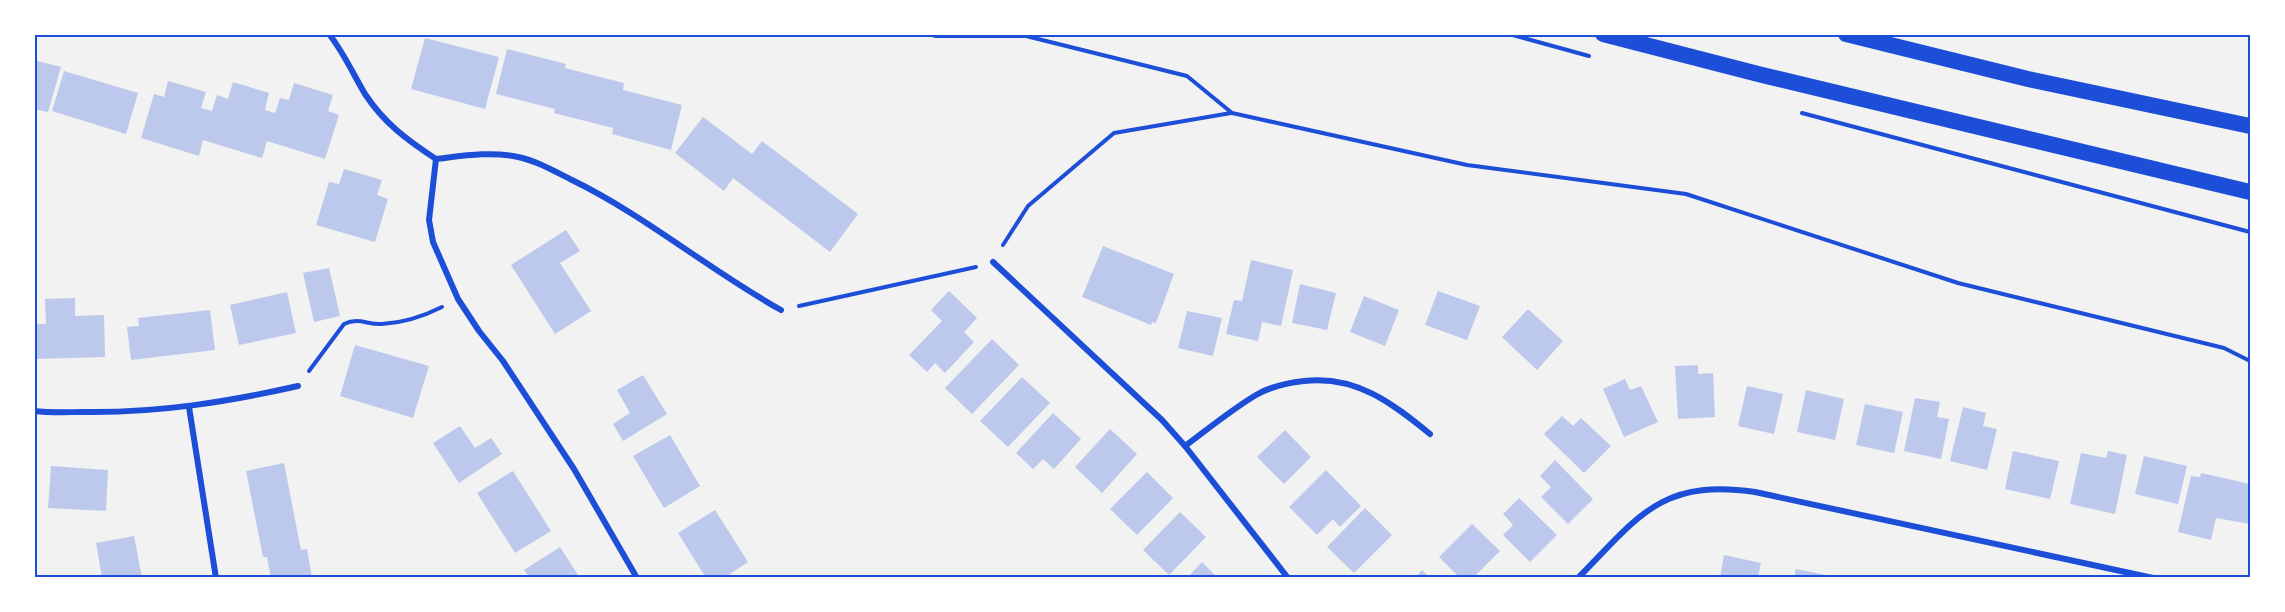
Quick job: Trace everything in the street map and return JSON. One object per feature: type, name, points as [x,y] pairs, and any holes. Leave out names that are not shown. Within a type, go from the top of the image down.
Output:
[{"type":"highway","points":[[1603,34],[1762,75],[2250,192]]},
{"type":"highway","points":[[1846,34],[2028,78],[2250,126]]},
{"type":"street","points":[[329,34],[381,115],[399,134],[436,159],[503,154],[529,159],[610,200],[672,239],[745,290],[781,310]]},
{"type":"street","points":[[436,159],[429,220],[433,242],[458,299],[479,332],[503,361],[574,469],[637,578]]},
{"type":"street","points":[[993,262],[1162,420],[1288,578]]},
{"type":"street","points":[[1185,446],[1255,395],[1273,387],[1310,380],[1348,383],[1366,389],[1398,407],[1430,434]]},
{"type":"street","points":[[34,411],[121,412],[189,407],[298,386]]},
{"type":"street","points":[[189,407],[216,578]]},
{"type":"street","points":[[1578,578],[1638,517],[1654,505],[1672,496],[1711,488],[1755,492],[2153,578]]},
{"type":"path","points":[[928,34],[936,36],[1026,36],[1187,76],[1232,113]]},
{"type":"path","points":[[1509,34],[1599,59]]},
{"type":"path","points":[[1792,110],[2250,232]]},
{"type":"path","points":[[781,310],[945,275],[993,262],[1028,206],[1114,133],[1232,113],[1467,165],[1686,194],[1958,283],[2224,348],[2250,361]]},
{"type":"path","points":[[298,386],[344,324],[353,320],[381,324],[424,316],[458,299]]},
{"type":"building","points":[[425,38],[499,57],[485,109],[411,89]]},
{"type":"building","points":[[507,49],[566,64],[565,68],[624,83],[623,90],[682,105],[671,150],[612,134],[613,128],[554,113],[555,109],[496,94]]},
{"type":"building","points":[[34,60],[61,67],[48,112],[34,109]]},
{"type":"building","points":[[64,71],[138,93],[126,134],[52,111]]},
{"type":"building","points":[[168,81],[206,92],[201,108],[212,111],[217,95],[228,99],[233,82],[269,93],[265,110],[275,113],[280,98],[289,100],[294,83],[333,95],[328,111],[339,115],[325,159],[267,141],[262,158],[203,140],[199,156],[141,138],[154,94],[164,97]]},
{"type":"building","points":[[703,117],[752,154],[762,141],[858,214],[830,252],[733,178],[724,191],[675,153]]},
{"type":"building","points":[[344,169],[382,180],[377,195],[388,199],[375,242],[316,225],[329,182],[339,184]]},
{"type":"building","points":[[566,230],[580,251],[560,263],[591,311],[555,334],[511,265]]},
{"type":"building","points":[[1103,246],[1174,274],[1156,323],[1152,322],[1151,325],[1082,297]]},
{"type":"building","points":[[1251,260],[1293,270],[1281,326],[1262,322],[1258,341],[1226,334],[1234,300],[1242,301]]},
{"type":"building","points":[[329,268],[340,316],[314,322],[303,273]]},
{"type":"building","points":[[1300,284],[1336,293],[1327,330],[1292,323]]},
{"type":"building","points":[[949,291],[977,318],[964,332],[974,342],[945,373],[935,363],[927,372],[909,355],[942,321],[931,310]]},
{"type":"building","points":[[1438,291],[1480,306],[1467,340],[1425,325]]},
{"type":"building","points":[[287,292],[296,333],[239,345],[230,305]]},
{"type":"building","points":[[1364,296],[1399,310],[1385,346],[1350,332]]},
{"type":"building","points":[[75,298],[75,316],[104,315],[105,357],[34,359],[34,324],[46,324],[45,299]]},
{"type":"building","points":[[1528,309],[1563,341],[1537,370],[1502,337]]},
{"type":"building","points":[[210,310],[215,350],[131,360],[127,327],[139,326],[138,318]]},
{"type":"building","points":[[1187,311],[1222,318],[1213,356],[1178,348]]},
{"type":"building","points":[[992,339],[1019,365],[972,414],[945,388]]},
{"type":"building","points":[[355,345],[429,366],[413,418],[340,396]]},
{"type":"building","points":[[1698,365],[1698,374],[1713,373],[1715,417],[1678,419],[1675,366]]},
{"type":"building","points":[[643,375],[667,414],[623,441],[613,424],[630,413],[617,390]]},
{"type":"building","points":[[1022,377],[1050,403],[1008,447],[980,421]]},
{"type":"building","points":[[1625,379],[1630,390],[1641,386],[1658,422],[1624,437],[1603,389]]},
{"type":"building","points":[[1747,386],[1783,394],[1774,434],[1738,426]]},
{"type":"building","points":[[1806,390],[1844,399],[1835,440],[1797,432]]},
{"type":"building","points":[[1915,398],[1940,402],[1937,417],[1949,419],[1941,459],[1904,451]]},
{"type":"building","points":[[1865,404],[1903,412],[1894,453],[1856,445]]},
{"type":"building","points":[[1963,407],[1986,413],[1983,426],[1997,429],[1987,470],[1950,461]]},
{"type":"building","points":[[1053,413],[1081,439],[1054,469],[1043,459],[1033,469],[1016,453]]},
{"type":"building","points":[[1562,416],[1573,426],[1581,418],[1611,446],[1584,473],[1544,434]]},
{"type":"building","points":[[460,426],[475,448],[491,438],[502,454],[459,483],[433,443]]},
{"type":"building","points":[[1110,429],[1137,454],[1102,493],[1075,467]]},
{"type":"building","points":[[1285,430],[1311,457],[1284,484],[1257,457]]},
{"type":"building","points":[[670,435],[700,486],[664,508],[633,456]]},
{"type":"building","points":[[2013,451],[2059,461],[2050,499],[2005,489]]},
{"type":"building","points":[[2108,451],[2127,455],[2115,514],[2070,504],[2081,453],[2106,458]]},
{"type":"building","points":[[2144,456],[2187,466],[2178,504],[2135,494]]},
{"type":"building","points":[[1555,460],[1593,499],[1568,524],[1541,497],[1551,487],[1540,476]]},
{"type":"building","points":[[284,463],[301,550],[307,549],[312,578],[271,578],[267,557],[263,557],[246,471]]},
{"type":"building","points":[[51,466],[108,470],[106,511],[48,508]]},
{"type":"building","points":[[1326,470],[1361,506],[1340,527],[1333,519],[1317,535],[1289,507]]},
{"type":"building","points":[[513,471],[551,531],[515,553],[477,493]]},
{"type":"building","points":[[1147,472],[1173,498],[1137,535],[1110,509]]},
{"type":"building","points":[[2201,473],[2250,484],[2250,524],[2216,518],[2211,540],[2178,532],[2191,476],[2200,477]]},
{"type":"building","points":[[1519,498],[1557,535],[1530,562],[1503,535],[1513,525],[1503,514]]},
{"type":"building","points":[[1365,508],[1392,535],[1354,573],[1327,547]]},
{"type":"building","points":[[715,510],[748,562],[724,578],[706,578],[678,533]]},
{"type":"building","points":[[1180,512],[1206,537],[1169,575],[1143,550]]},
{"type":"building","points":[[1472,524],[1500,551],[1473,578],[1460,578],[1439,557]]},
{"type":"building","points":[[134,536],[142,578],[102,578],[96,543]]},
{"type":"building","points":[[560,547],[580,578],[530,578],[524,570]]},
{"type":"building","points":[[1724,555],[1761,563],[1758,578],[1720,578]]},
{"type":"building","points":[[1202,562],[1218,578],[1187,578]]},
{"type":"building","points":[[1796,569],[1831,576],[1830,578],[1794,578]]},
{"type":"building","points":[[1422,570],[1430,578],[1415,578]]}]
